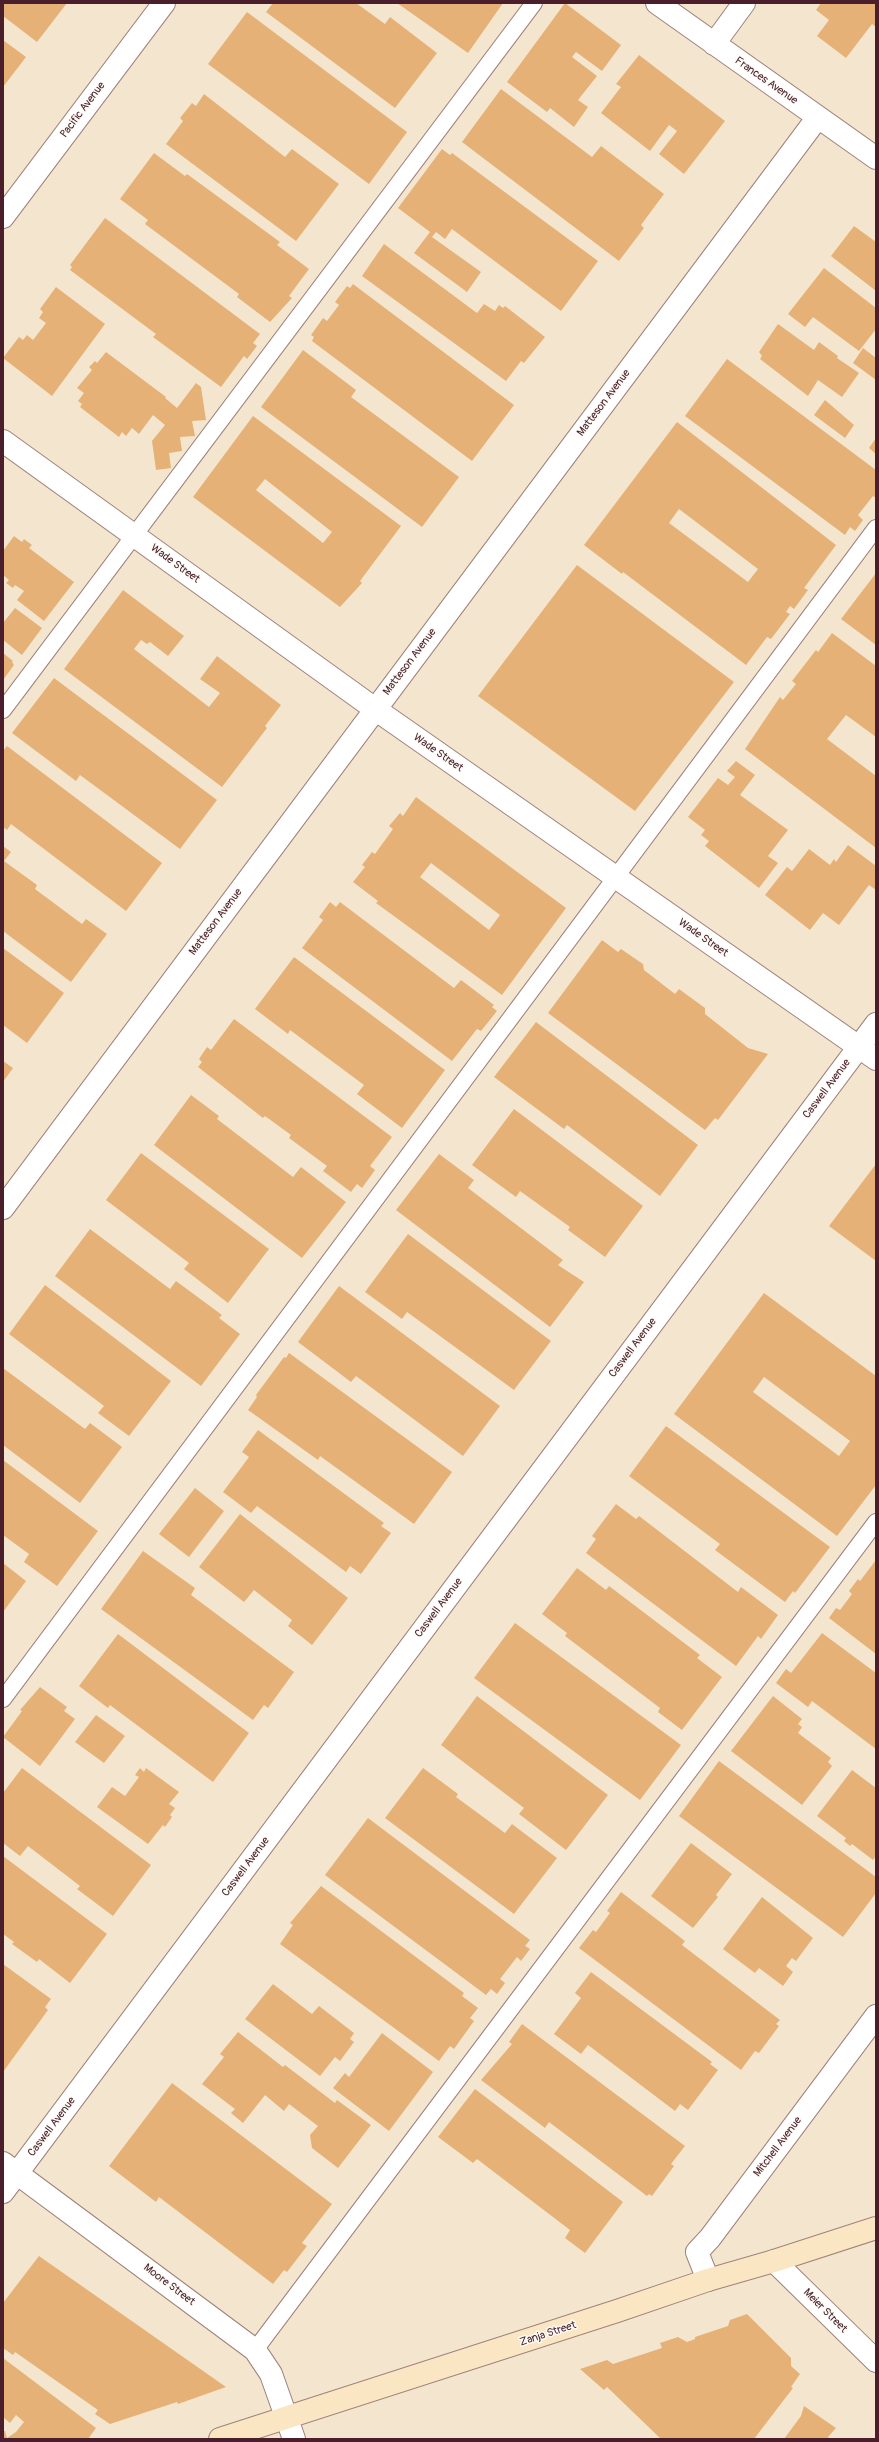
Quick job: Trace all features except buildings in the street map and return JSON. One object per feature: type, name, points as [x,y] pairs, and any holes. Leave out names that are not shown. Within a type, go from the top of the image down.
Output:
[{"type":"street","name":"Pacific Avenue","points":[[3,217],[164,3]]},
{"type":"street","name":"Frances Avenue","points":[[657,3],[876,158]]},
{"type":"street","points":[[714,44],[744,3]]},
{"type":"street","name":"Matteson Avenue","points":[[3,1208],[818,117]]},
{"type":"street","name":"Wade Street","points":[[3,441],[375,709],[876,1059]]},
{"type":"street","name":"Caswell Avenue","points":[[3,2192],[10,2168],[876,1024]]},
{"type":"street","name":"Mitchell Avenue","points":[[708,2280],[697,2252],[715,2232],[876,2016]]},
{"type":"street","name":"Moore Street","points":[[10,2168],[255,2350],[271,2374],[294,2439]]},
{"type":"street","name":"Zanja Street","points":[[220,2439],[708,2280],[774,2262],[876,2228]]},
{"type":"street","name":"Meier Street","points":[[774,2262],[876,2361]]},
{"type":"lane","points":[[3,710],[534,3]]},
{"type":"lane","points":[[3,1699],[876,528]]},
{"type":"lane","points":[[255,2350],[876,1522]]}]
